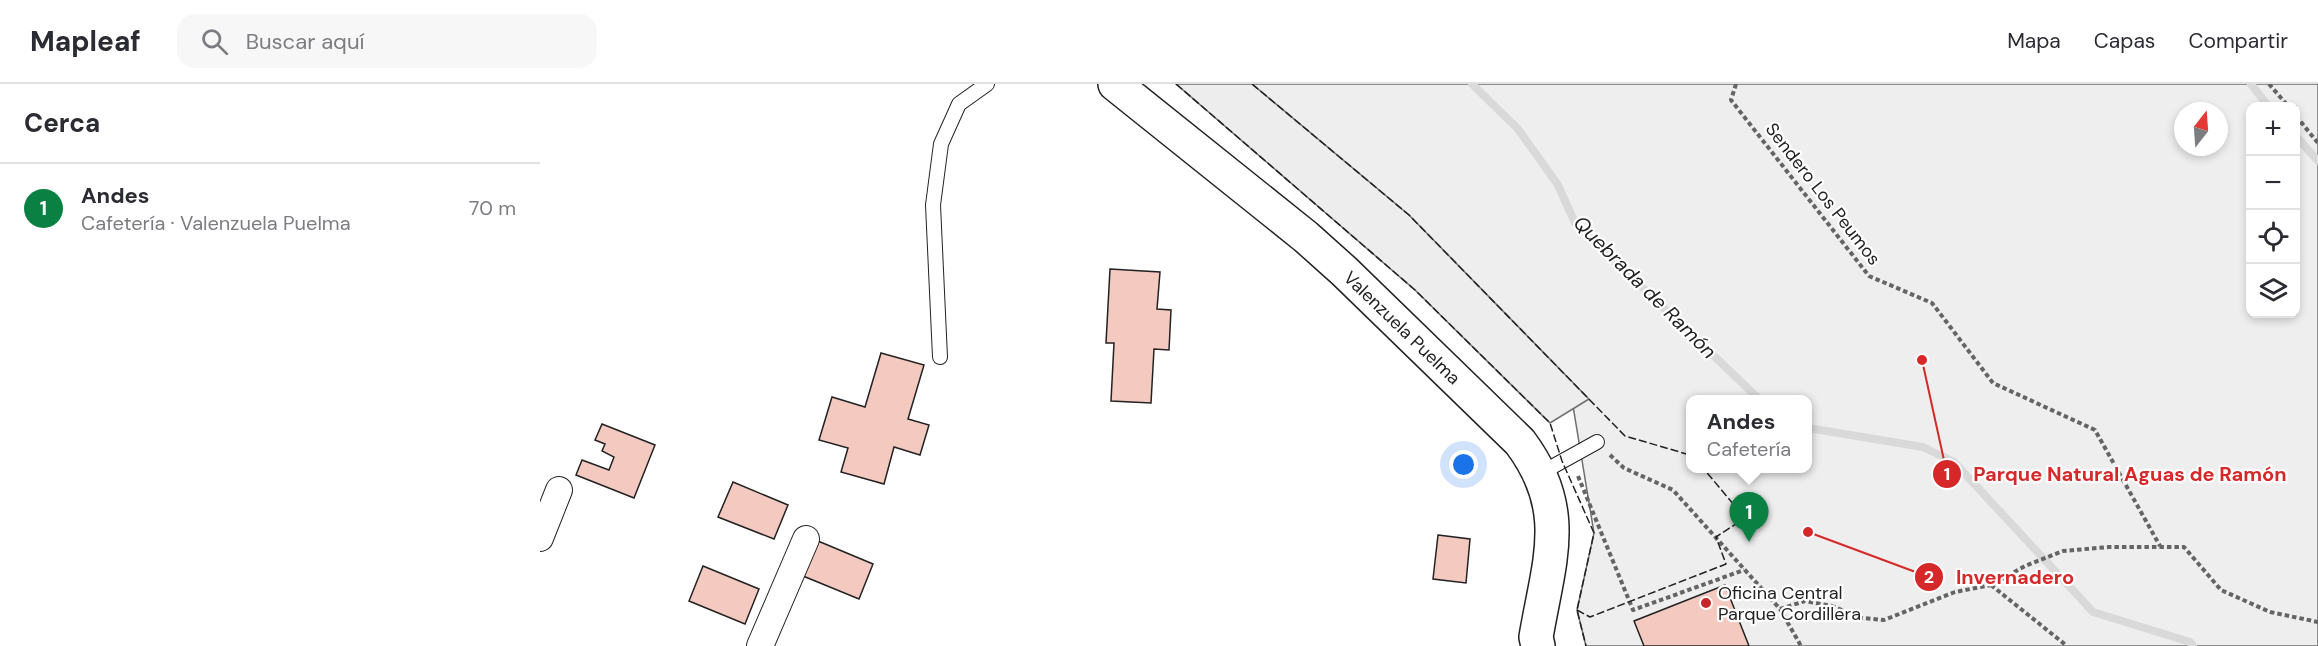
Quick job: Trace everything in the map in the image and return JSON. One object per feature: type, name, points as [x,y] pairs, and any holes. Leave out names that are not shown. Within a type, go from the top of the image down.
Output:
[{"type":"street","name":"Valenzuela Puelma","points":[[1114,84],[1306,237],[1520,441],[1540,473],[1550,504],[1553,544],[1536,637],[1538,646]]},
{"type":"street","points":[[540,538],[559,490]]},
{"type":"street","points":[[760,646],[806,539]]},
{"type":"lane","points":[[940,357],[933,205],[941,144],[960,104],[987,84]]},
{"type":"lane","points":[[1540,473],[1597,442]]},
{"type":"path","name":"Sendero Los Peumos","points":[[1736,84],[1731,100],[1869,276],[1932,303],[1992,383],[2095,430],[2160,546]]},
{"type":"path","points":[[2269,84],[2285,102]]},
{"type":"path","points":[[2300,122],[2318,143]]},
{"type":"path","points":[[1597,442],[1624,468],[1673,490],[1780,609],[1801,646]]},
{"type":"path","points":[[1570,456],[1633,610],[1744,570]]},
{"type":"path","points":[[1780,609],[1805,601],[1832,606],[1862,618],[1884,620],[1955,592],[1991,585],[2025,566],[2063,551],[2160,546],[2184,547],[2221,590],[2270,612],[2318,622]]},
{"type":"path","points":[[1991,585],[2067,646]]},
{"type":"shaded area","points":[[1176,84],[1252,84],[1409,215],[1589,399],[1550,423],[1415,290]]},
{"type":"shaded area","points":[[1203,84],[2318,84],[2318,646],[1586,646],[1577,610],[1594,533],[1573,406]]},
{"type":"building","points":[[1110,269],[1160,272],[1157,309],[1171,310],[1169,350],[1154,349],[1151,403],[1111,401],[1114,343],[1106,343]]},
{"type":"building","points":[[881,353],[924,365],[908,419],[929,425],[920,455],[894,447],[884,484],[841,472],[848,448],[819,440],[832,397],[865,407]]},
{"type":"building","points":[[602,424],[655,445],[634,498],[576,475],[582,460],[609,470],[614,457],[602,451],[605,444],[595,440]]},
{"type":"building","points":[[733,482],[788,505],[774,539],[718,517]]},
{"type":"building","points":[[1438,535],[1470,539],[1466,583],[1433,579]]},
{"type":"building","points":[[818,541],[873,564],[859,599],[803,576]]},
{"type":"building","points":[[703,566],[759,589],[745,624],[689,601]]},
{"type":"building","name":"Oficina Central Parque Cordillera","points":[[1725,585],[1749,646],[1644,646],[1634,621]]},
{"type":"waterway","name":"Quebrada de Ramón","points":[[1472,84],[1518,129],[1558,185],[1575,223],[1755,395]]},
{"type":"waterway","points":[[2251,84],[2265,102]]},
{"type":"waterway","points":[[2300,141],[2318,161]]},
{"type":"waterway","name":"Quebrada de Ramón","points":[[1812,429],[1923,447],[1954,462],[2093,612],[2190,642],[2193,646]]},
{"type":"fence","points":[[1176,84],[1415,290],[1550,423],[1562,461],[1594,533],[1577,610],[1586,646]]},
{"type":"fence","points":[[1252,84],[1409,215],[1625,436],[1686,454]]},
{"type":"fence","points":[[1577,610],[1590,617],[1726,564],[1716,537],[1745,518],[1707,473]]},
{"type":"place","name":"Parque Natural Aguas de Ramón","points":[[1922,360]]},
{"type":"place","name":"Invernadero","points":[[1808,532]]},
{"type":"place","name":"Andes","points":[[1749,542]]},
{"type":"place","name":"Oficina Central Parque Cordillera","points":[[1706,603]]}]
